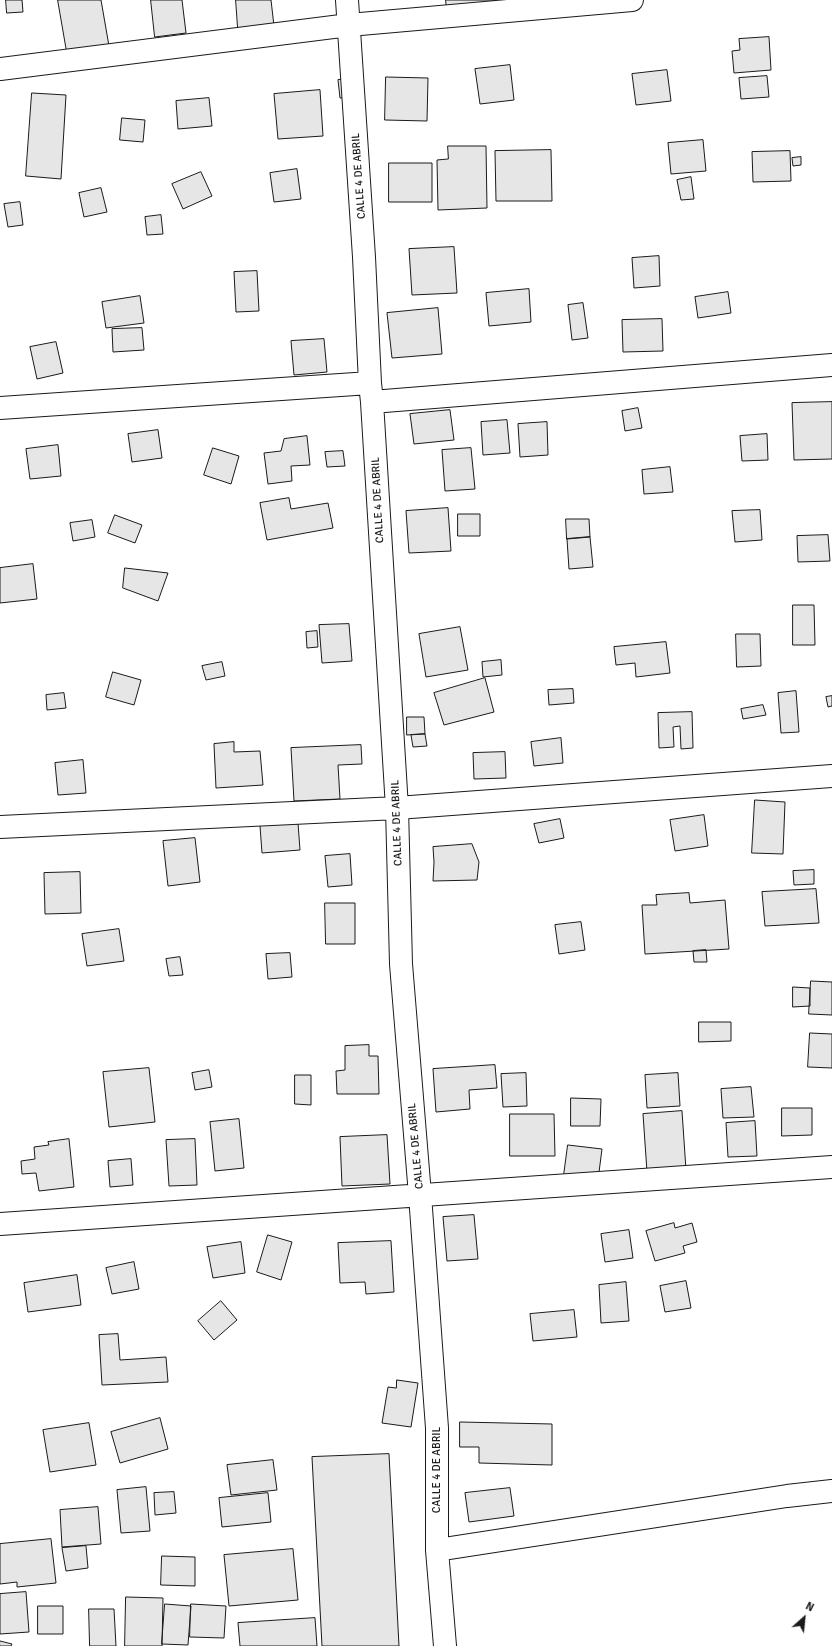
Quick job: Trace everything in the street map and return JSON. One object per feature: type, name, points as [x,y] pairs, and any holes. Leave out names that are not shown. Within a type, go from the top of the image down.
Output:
[{"type":"street","name":"CALLE 4 DE ABRIL","points":[[347,0],[397,808],[401,964],[437,1428],[437,1550],[445,1646]]},
{"type":"street","points":[[0,69],[349,25],[632,0]]},
{"type":"street","points":[[0,408],[371,392],[832,365]]},
{"type":"street","points":[[0,827],[397,808],[832,776]]},
{"type":"street","points":[[0,1224],[832,1167]]},
{"type":"street","points":[[437,1550],[787,1496],[832,1491]]},
{"type":"building","points":[[6,0],[22,0],[23,12],[7,13]]},
{"type":"building","points":[[58,0],[101,0],[109,46],[67,52]]},
{"type":"building","points":[[151,0],[182,0],[186,33],[155,37]]},
{"type":"building","points":[[236,0],[271,0],[274,26],[238,28]]},
{"type":"building","points":[[446,0],[494,0],[495,6],[447,11]]},
{"type":"building","points":[[769,37],[771,70],[734,73],[732,51],[740,50],[739,39]]},
{"type":"building","points":[[510,65],[514,100],[480,104],[475,69]]},
{"type":"building","points":[[667,70],[671,101],[636,105],[632,74]]},
{"type":"building","points":[[767,76],[769,97],[741,99],[739,78]]},
{"type":"building","points":[[386,77],[428,78],[427,121],[385,120]]},
{"type":"building","points":[[346,79],[348,98],[340,98],[338,80]]},
{"type":"building","points":[[320,90],[323,136],[278,139],[274,94]]},
{"type":"building","points":[[32,93],[66,95],[61,179],[26,176]]},
{"type":"building","points":[[209,98],[212,126],[178,129],[176,101]]},
{"type":"building","points":[[122,118],[145,120],[143,142],[120,140]]},
{"type":"building","points":[[703,140],[706,171],[671,174],[668,143]]},
{"type":"building","points":[[448,146],[486,146],[487,208],[438,210],[437,160],[448,159]]},
{"type":"building","points":[[551,150],[552,201],[496,201],[495,151]]},
{"type":"building","points":[[790,151],[791,181],[753,182],[752,152]]},
{"type":"building","points":[[801,157],[801,165],[793,166],[792,158]]},
{"type":"building","points":[[389,163],[432,163],[432,202],[389,202]]},
{"type":"building","points":[[297,169],[301,199],[274,202],[270,173]]},
{"type":"building","points":[[201,172],[212,196],[183,209],[172,184]]},
{"type":"building","points":[[691,177],[694,199],[681,200],[677,180]]},
{"type":"building","points":[[101,188],[107,212],[84,217],[79,193]]},
{"type":"building","points":[[20,202],[23,225],[8,227],[4,204]]},
{"type":"building","points":[[161,215],[163,234],[147,235],[145,217]]},
{"type":"building","points":[[454,247],[457,293],[412,295],[409,249]]},
{"type":"building","points":[[659,256],[660,286],[634,288],[632,258]]},
{"type":"building","points":[[257,271],[259,311],[236,312],[234,272]]},
{"type":"building","points":[[529,289],[531,322],[489,326],[486,293]]},
{"type":"building","points":[[728,292],[731,313],[698,318],[695,297]]},
{"type":"building","points":[[140,296],[144,323],[106,328],[102,302]]},
{"type":"building","points":[[583,303],[588,338],[572,340],[568,305]]},
{"type":"building","points":[[438,308],[442,354],[392,358],[387,313]]},
{"type":"building","points":[[662,319],[663,351],[623,352],[622,320]]},
{"type":"building","points":[[142,328],[144,350],[113,352],[112,329]]},
{"type":"building","points":[[324,339],[327,372],[294,375],[291,341]]},
{"type":"building","points":[[56,342],[63,373],[37,379],[30,347]]},
{"type":"building","points":[[832,402],[832,459],[794,460],[792,403]]},
{"type":"building","points":[[638,408],[642,428],[625,431],[622,411]]},
{"type":"building","points":[[450,410],[454,440],[414,444],[410,414]]},
{"type":"building","points":[[507,420],[510,453],[483,455],[481,422]]},
{"type":"building","points":[[547,422],[548,455],[520,457],[518,424]]},
{"type":"building","points":[[158,430],[162,458],[132,462],[128,434]]},
{"type":"building","points":[[767,434],[768,460],[742,461],[740,436]]},
{"type":"building","points":[[307,436],[310,465],[291,466],[292,481],[268,484],[264,453],[281,451],[284,439]]},
{"type":"building","points":[[58,445],[61,476],[30,479],[26,449]]},
{"type":"building","points":[[213,448],[239,456],[231,484],[204,475]]},
{"type":"building","points":[[471,448],[475,489],[445,491],[442,450]]},
{"type":"building","points":[[343,451],[345,466],[327,467],[325,452]]},
{"type":"building","points":[[670,467],[673,492],[644,494],[642,470]]},
{"type":"building","points":[[289,498],[291,509],[328,503],[333,528],[267,540],[260,503]]},
{"type":"building","points":[[448,508],[451,551],[409,553],[406,511]]},
{"type":"building","points":[[760,510],[762,540],[735,542],[732,511]]},
{"type":"building","points":[[458,514],[480,514],[480,536],[458,536]]},
{"type":"building","points":[[115,515],[142,525],[135,543],[108,533]]},
{"type":"building","points":[[566,519],[589,519],[590,537],[567,539]]},
{"type":"building","points":[[92,520],[95,537],[73,541],[70,523]]},
{"type":"building","points":[[828,535],[830,561],[798,562],[797,536]]},
{"type":"building","points":[[590,537],[593,567],[569,569],[567,539]]},
{"type":"building","points":[[33,564],[37,599],[0,603],[0,568]]},
{"type":"building","points":[[125,568],[168,573],[158,601],[123,588]]},
{"type":"building","points":[[793,605],[814,605],[815,645],[793,645]]},
{"type":"building","points":[[349,624],[352,661],[322,663],[319,625]]},
{"type":"building","points":[[460,627],[468,670],[426,677],[419,634]]},
{"type":"building","points":[[317,631],[318,647],[307,648],[306,632]]},
{"type":"building","points":[[736,634],[760,634],[761,666],[737,667]]},
{"type":"building","points":[[666,642],[670,673],[636,677],[635,663],[616,665],[614,647]]},
{"type":"building","points":[[501,660],[502,675],[483,677],[482,662]]},
{"type":"building","points":[[222,662],[225,676],[206,680],[202,666]]},
{"type":"building","points":[[113,672],[141,680],[134,705],[106,697]]},
{"type":"building","points":[[485,678],[494,712],[444,725],[434,693]]},
{"type":"building","points":[[573,689],[574,703],[549,705],[548,690]]},
{"type":"building","points":[[796,691],[799,732],[781,733],[778,693]]},
{"type":"building","points":[[64,693],[66,708],[47,710],[46,695]]},
{"type":"building","points":[[832,696],[832,706],[828,707],[826,697]]},
{"type":"building","points":[[763,705],[766,715],[743,719],[741,709]]},
{"type":"building","points":[[692,712],[693,748],[681,749],[680,726],[673,727],[674,747],[659,748],[658,713]]},
{"type":"building","points":[[407,717],[424,717],[425,734],[407,735]]},
{"type":"building","points":[[425,734],[427,746],[413,747],[411,735]]},
{"type":"building","points":[[561,738],[563,763],[534,766],[531,742]]},
{"type":"building","points":[[234,742],[234,752],[260,751],[263,785],[216,788],[214,744]]},
{"type":"building","points":[[361,745],[362,764],[338,765],[340,799],[294,801],[291,748]]},
{"type":"building","points":[[505,752],[506,778],[474,779],[473,753]]},
{"type":"building","points":[[83,760],[86,793],[58,795],[55,763]]},
{"type":"building","points":[[755,800],[785,802],[783,854],[752,853]]},
{"type":"building","points":[[704,815],[708,846],[675,851],[670,820]]},
{"type":"building","points":[[560,819],[564,838],[539,843],[534,824]]},
{"type":"building","points":[[298,823],[300,850],[262,853],[260,826]]},
{"type":"building","points":[[195,838],[200,882],[168,886],[163,841]]},
{"type":"building","points":[[472,844],[479,862],[477,880],[433,881],[433,847]]},
{"type":"building","points":[[350,854],[352,885],[328,887],[325,856]]},
{"type":"building","points":[[814,870],[814,884],[794,885],[793,871]]},
{"type":"building","points":[[80,872],[81,913],[45,914],[44,873]]},
{"type":"building","points":[[816,889],[819,923],[765,926],[762,892]]},
{"type":"building","points":[[689,893],[690,903],[725,900],[729,949],[645,954],[642,905],[657,905],[656,895]]},
{"type":"building","points":[[325,903],[355,903],[355,944],[326,944]]},
{"type":"building","points":[[581,922],[585,950],[559,954],[555,925]]},
{"type":"building","points":[[119,929],[124,961],[87,966],[82,934]]},
{"type":"building","points":[[706,950],[707,962],[694,962],[693,951]]},
{"type":"building","points":[[290,953],[292,977],[268,979],[266,954]]},
{"type":"building","points":[[180,957],[183,975],[169,976],[166,959]]},
{"type":"building","points":[[811,981],[832,982],[832,1015],[809,1014]]},
{"type":"building","points":[[793,987],[810,988],[810,1006],[793,1007]]},
{"type":"building","points":[[699,1022],[731,1022],[731,1041],[699,1042]]},
{"type":"building","points":[[810,1033],[832,1034],[832,1068],[808,1067]]},
{"type":"building","points":[[369,1045],[369,1056],[378,1056],[379,1094],[337,1094],[336,1071],[345,1070],[345,1046]]},
{"type":"building","points":[[495,1065],[497,1088],[469,1090],[470,1109],[436,1112],[433,1069]]},
{"type":"building","points":[[149,1068],[155,1122],[109,1127],[103,1072]]},
{"type":"building","points":[[209,1070],[212,1087],[195,1090],[192,1073]]},
{"type":"building","points":[[526,1073],[527,1106],[503,1107],[501,1074]]},
{"type":"building","points":[[678,1073],[680,1106],[647,1108],[645,1075]]},
{"type":"building","points":[[295,1075],[311,1075],[311,1105],[295,1104]]},
{"type":"building","points":[[751,1087],[754,1117],[723,1118],[721,1089]]},
{"type":"building","points":[[571,1098],[601,1099],[600,1126],[571,1126]]},
{"type":"building","points":[[782,1108],[812,1108],[812,1135],[782,1136]]},
{"type":"building","points":[[682,1111],[686,1170],[647,1172],[643,1114]]},
{"type":"building","points":[[510,1114],[554,1114],[555,1156],[510,1156]]},
{"type":"building","points":[[239,1119],[244,1168],[215,1171],[210,1122]]},
{"type":"building","points":[[755,1121],[757,1156],[728,1157],[726,1123]]},
{"type":"building","points":[[387,1135],[390,1184],[342,1186],[340,1137]]},
{"type":"building","points":[[69,1139],[74,1187],[39,1191],[36,1173],[22,1174],[21,1161],[35,1159],[34,1147],[49,1145],[48,1142]]},
{"type":"building","points":[[195,1139],[197,1185],[169,1186],[166,1140]]},
{"type":"building","points":[[568,1145],[602,1149],[598,1180],[564,1175]]},
{"type":"building","points":[[131,1159],[133,1185],[110,1187],[108,1161]]},
{"type":"building","points":[[474,1215],[478,1259],[447,1261],[443,1217]]},
{"type":"building","points":[[674,1223],[675,1228],[692,1223],[697,1242],[683,1246],[685,1253],[655,1261],[646,1231]]},
{"type":"building","points":[[629,1230],[633,1258],[605,1262],[601,1234]]},
{"type":"building","points":[[268,1235],[292,1242],[281,1280],[257,1272]]},
{"type":"building","points":[[391,1241],[394,1292],[366,1294],[365,1282],[340,1283],[338,1243]]},
{"type":"building","points":[[241,1242],[245,1273],[213,1278],[207,1247]]},
{"type":"building","points":[[134,1262],[139,1289],[112,1294],[106,1268]]},
{"type":"building","points":[[77,1275],[81,1305],[28,1312],[24,1283]]},
{"type":"building","points":[[686,1281],[691,1308],[665,1312],[660,1286]]},
{"type":"building","points":[[626,1282],[629,1321],[601,1323],[599,1285]]},
{"type":"building","points":[[221,1301],[237,1320],[214,1340],[198,1321]]},
{"type":"building","points":[[574,1310],[577,1337],[533,1341],[530,1314]]},
{"type":"building","points":[[118,1334],[120,1360],[166,1357],[168,1382],[102,1385],[99,1335]]},
{"type":"building","points":[[397,1380],[418,1383],[411,1427],[382,1423],[388,1387],[396,1388]]},
{"type":"building","points":[[160,1418],[168,1449],[120,1463],[111,1432]]},
{"type":"building","points":[[460,1422],[552,1424],[552,1465],[479,1463],[479,1447],[460,1447]]},
{"type":"building","points":[[89,1423],[96,1465],[50,1472],[43,1430]]},
{"type":"building","points":[[389,1454],[399,1646],[322,1646],[312,1457]]},
{"type":"building","points":[[273,1460],[277,1490],[231,1495],[227,1465]]},
{"type":"building","points":[[146,1487],[150,1531],[121,1533],[117,1490]]},
{"type":"building","points":[[510,1488],[514,1516],[469,1522],[465,1493]]},
{"type":"building","points":[[174,1492],[176,1513],[155,1515],[154,1493]]},
{"type":"building","points":[[268,1493],[271,1522],[222,1527],[219,1498]]},
{"type":"building","points":[[98,1507],[101,1544],[62,1547],[60,1510]]},
{"type":"building","points":[[51,1539],[56,1583],[17,1587],[17,1582],[0,1584],[0,1544]]},
{"type":"building","points":[[86,1546],[88,1568],[66,1571],[62,1548]]},
{"type":"building","points":[[293,1549],[298,1600],[229,1606],[224,1555]]},
{"type":"building","points":[[162,1556],[195,1557],[195,1586],[161,1585]]},
{"type":"building","points":[[26,1592],[29,1632],[0,1634],[0,1594]]},
{"type":"building","points":[[126,1597],[163,1598],[162,1646],[125,1646]]},
{"type":"building","points":[[165,1604],[191,1606],[188,1645],[162,1644]]},
{"type":"building","points":[[191,1604],[226,1606],[224,1638],[190,1637]]},
{"type":"building","points":[[38,1606],[63,1606],[63,1634],[38,1634]]},
{"type":"building","points":[[89,1609],[114,1609],[116,1646],[90,1646]]},
{"type":"building","points":[[315,1618],[317,1646],[240,1646],[238,1623]]},
{"type":"building","points":[[0,1641],[12,1644],[11,1646],[0,1646]]}]
